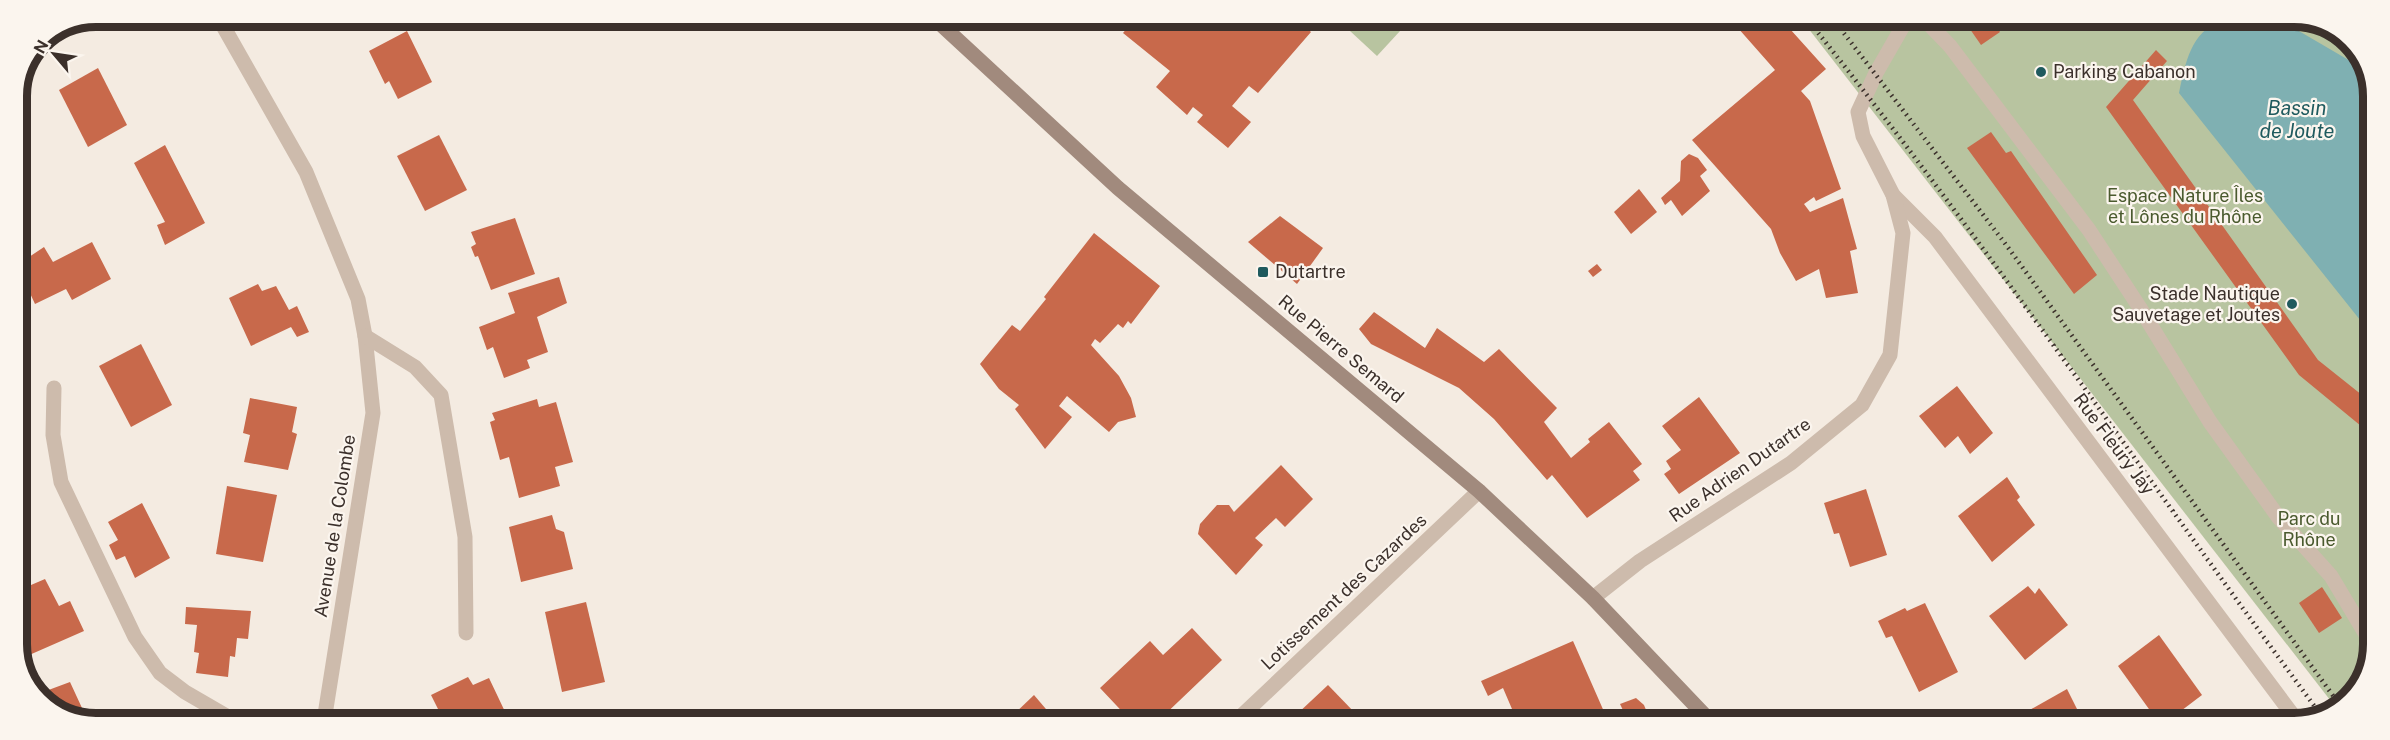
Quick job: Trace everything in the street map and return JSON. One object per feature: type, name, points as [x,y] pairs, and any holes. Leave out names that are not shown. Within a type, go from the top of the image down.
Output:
[{"type":"main road","name":"Rue Pierre Semard","points":[[943,27],[1118,188],[1479,491],[1593,598],[1702,713]]},
{"type":"street","name":"Avenue de la Colombe","points":[[224,27],[306,172],[358,299],[365,336],[373,413],[325,713]]},
{"type":"street","name":"Rue Adrien Dutartre","points":[[1593,598],[1640,561],[1791,463],[1862,405],[1890,355],[1903,233],[1893,195],[1863,136],[1858,112],[1902,27]]},
{"type":"street","points":[[1932,27],[1950,46],[2089,230],[2210,422],[2278,518],[2331,576],[2363,630]]},
{"type":"street","name":"Rue Fleury Jay","points":[[1893,195],[1935,237],[2291,713]]},
{"type":"street","points":[[365,336],[415,367],[441,395],[465,537],[466,633]]},
{"type":"street","points":[[54,388],[53,435],[61,483],[135,637],[160,673],[185,692],[221,713]]},
{"type":"street","name":"Lotissement des Cazardes","points":[[1245,713],[1479,491]]},
{"type":"green space","points":[[1346,27],[1404,27],[1377,56]]},
{"type":"green space","name":"Espace Nature Îles et Lônes du Rhône","points":[[1807,27],[2294,27],[2321,32],[2346,50],[2358,69],[2363,91],[2363,644],[2358,671],[2346,690],[2331,702]]},
{"type":"water","name":"Bassin de Joute","points":[[2209,27],[2292,27],[2355,64],[2358,69],[2363,91],[2363,324],[2179,93],[2187,59],[2203,32]]},
{"type":"building","points":[[1128,27],[1305,27],[1311,32],[1258,93],[1249,86],[1232,106],[1251,122],[1228,148],[1197,122],[1203,115],[1193,107],[1187,115],[1156,87],[1170,71],[1123,33]]},
{"type":"building","points":[[1737,27],[1788,27],[1826,69],[1801,91],[1810,101],[1841,189],[1816,201],[1814,197],[1804,204],[1810,212],[1843,198],[1857,249],[1850,251],[1858,293],[1826,298],[1819,269],[1796,281],[1780,253],[1771,229],[1692,140],[1775,70]]},
{"type":"building","points":[[1969,27],[1997,27],[2000,32],[1981,45]]},
{"type":"building","points":[[407,31],[432,82],[398,99],[389,81],[385,84],[369,51]]},
{"type":"building","points":[[2156,50],[2167,61],[2133,100],[2318,360],[2363,396],[2363,425],[2361,426],[2299,375],[2106,107]]},
{"type":"building","points":[[98,68],[127,125],[88,147],[59,90]]},
{"type":"building","points":[[1991,132],[2006,153],[2011,151],[2097,275],[2074,294],[1967,148]]},
{"type":"building","points":[[439,135],[467,190],[425,211],[397,156]]},
{"type":"building","points":[[165,145],[205,223],[165,245],[157,225],[165,222],[134,163]]},
{"type":"building","points":[[1689,154],[1698,158],[1707,170],[1700,176],[1710,191],[1682,216],[1671,200],[1665,205],[1661,198],[1680,181],[1681,161]]},
{"type":"building","points":[[1639,189],[1657,212],[1631,234],[1614,212]]},
{"type":"building","points":[[1280,216],[1323,248],[1297,284],[1248,242]]},
{"type":"building","points":[[515,218],[535,274],[491,290],[478,256],[475,257],[471,247],[476,244],[471,232]]},
{"type":"building","points":[[1094,233],[1160,286],[1131,324],[1128,321],[1123,328],[1118,324],[1100,343],[1095,339],[1091,345],[1119,376],[1131,398],[1136,417],[1118,422],[1109,432],[1067,396],[1059,406],[1072,417],[1045,449],[1015,409],[1019,405],[999,389],[980,364],[1012,325],[1020,331]]},
{"type":"building","points":[[92,242],[111,279],[72,300],[66,289],[35,304],[27,287],[27,258],[44,247],[53,262]]},
{"type":"building","points":[[1597,264],[1602,270],[1593,277],[1588,271]]},
{"type":"building","points":[[559,277],[567,303],[537,317],[548,352],[527,360],[530,368],[504,378],[493,347],[487,350],[479,327],[515,313],[508,293]]},
{"type":"building","points":[[258,284],[262,291],[276,286],[289,310],[297,306],[309,332],[297,337],[291,327],[251,346],[229,298]]},
{"type":"building","points":[[1374,312],[1425,348],[1437,328],[1484,362],[1499,349],[1557,408],[1544,422],[1571,458],[1590,442],[1588,439],[1609,422],[1642,464],[1633,471],[1640,480],[1587,518],[1552,475],[1547,480],[1494,419],[1459,388],[1371,344],[1359,329]]},
{"type":"building","points":[[141,344],[172,405],[131,427],[99,366]]},
{"type":"building","points":[[1957,386],[1993,433],[1970,454],[1958,436],[1945,448],[1919,416]]},
{"type":"building","points":[[1699,397],[1740,453],[1679,494],[1664,474],[1671,469],[1666,461],[1681,450],[1662,426]]},
{"type":"building","points":[[250,398],[297,407],[292,432],[297,434],[288,470],[244,462],[250,435],[243,433]]},
{"type":"building","points":[[537,399],[539,407],[556,402],[573,462],[555,467],[560,486],[519,498],[509,457],[500,460],[490,422],[495,420],[492,413]]},
{"type":"building","points":[[1281,465],[1313,499],[1285,527],[1276,518],[1255,538],[1263,545],[1236,575],[1198,534],[1200,524],[1217,505],[1229,505],[1234,512]]},
{"type":"building","points":[[2007,477],[2020,497],[2017,500],[2035,525],[1992,562],[1958,516]]},
{"type":"building","points":[[227,486],[277,495],[263,562],[216,554]]},
{"type":"building","points":[[1866,489],[1887,555],[1850,567],[1839,533],[1834,534],[1824,503]]},
{"type":"building","points":[[142,503],[170,558],[135,578],[125,556],[116,560],[109,545],[118,540],[108,522]]},
{"type":"building","points":[[552,515],[556,529],[564,532],[573,569],[521,582],[509,527]]},
{"type":"building","points":[[45,579],[59,606],[70,601],[84,631],[28,656],[27,587]]},
{"type":"building","points":[[2028,586],[2035,594],[2039,588],[2068,625],[2025,660],[1989,616]]},
{"type":"building","points":[[2322,587],[2342,618],[2319,633],[2299,603]]},
{"type":"building","points":[[586,602],[605,682],[562,692],[545,612]]},
{"type":"building","points":[[1925,603],[1958,672],[1919,692],[1892,636],[1886,638],[1878,621],[1905,608],[1907,611]]},
{"type":"building","points":[[186,607],[251,611],[248,639],[237,638],[235,657],[230,656],[228,677],[196,673],[199,653],[194,652],[197,625],[185,624]]},
{"type":"building","points":[[1192,628],[1222,660],[1166,713],[1124,713],[1100,688],[1150,641],[1163,655]]},
{"type":"building","points":[[2159,635],[2202,695],[2178,713],[2152,713],[2118,666]]},
{"type":"building","points":[[1573,641],[1605,713],[1514,713],[1503,688],[1488,696],[1481,681]]},
{"type":"building","points":[[468,677],[473,685],[489,678],[506,713],[440,713],[431,695]]},
{"type":"building","points":[[70,682],[82,708],[78,711],[69,708],[45,691]]},
{"type":"building","points":[[1328,685],[1355,713],[1298,713]]},
{"type":"building","points":[[2067,689],[2079,713],[2029,713],[2028,711]]},
{"type":"building","points":[[1034,695],[1049,713],[1015,713]]},
{"type":"building","points":[[1636,698],[1644,705],[1647,713],[1624,713],[1620,704]]},
{"type":"railway","points":[[1813,27],[2003,276],[2316,709]]},
{"type":"railway","points":[[1839,27],[2007,246],[2336,699]]},
{"type":"place","name":"Parking Cabanon","points":[[2041,72]]},
{"type":"place","name":"Dutartre","points":[[1263,272]]},
{"type":"place","name":"Stade Nautique Sauvetage et Joutes","points":[[2292,304]]},
{"type":"park label","name":"Parc du Rhône","points":[[2309,529]]}]
